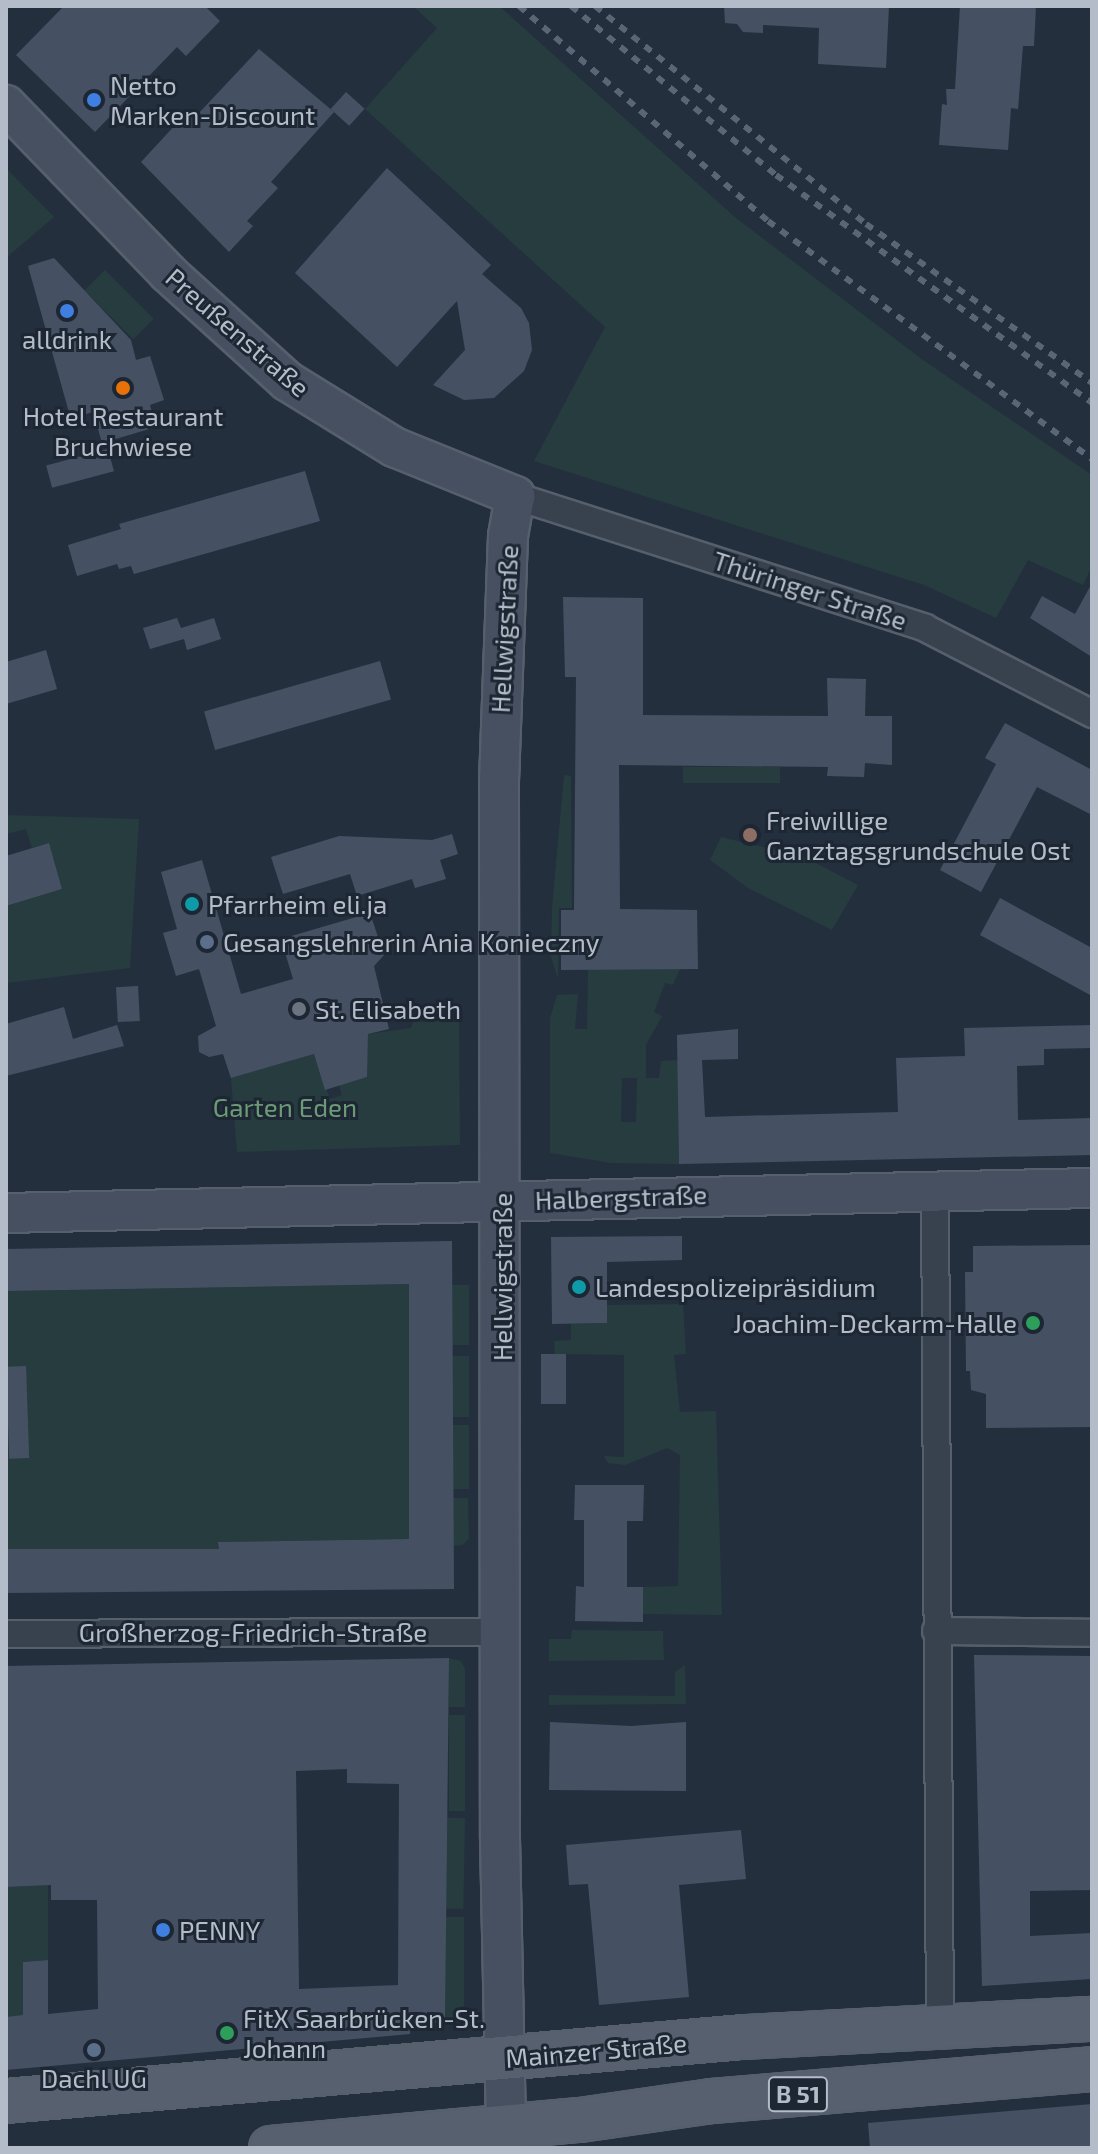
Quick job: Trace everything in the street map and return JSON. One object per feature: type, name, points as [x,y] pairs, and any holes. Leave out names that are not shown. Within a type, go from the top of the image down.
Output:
[{"type":"main road","name":"Mainzer Straße","points":[[6,2101],[841,2030],[1092,2019]]},
{"type":"main road","name":"B 51","points":[[271,2148],[506,2138],[712,2101],[1092,2069]]},
{"type":"street","name":"Preußenstraße","points":[[6,105],[168,273],[287,381],[394,447],[515,496]]},
{"type":"street","name":"Thüringer Straße","points":[[515,496],[925,628],[1092,714]]},
{"type":"street","name":"Hellwigstraße","points":[[506,2138],[501,1631],[503,1201],[500,701],[508,536],[515,496]]},
{"type":"street","name":"Halbergstraße","points":[[6,1213],[1092,1188]]},
{"type":"street","points":[[935,1191],[940,2027]]},
{"type":"street","name":"Großherzog-Friedrich-Straße","points":[[6,1634],[501,1631]]},
{"type":"street","points":[[936,1631],[1092,1633]]},
{"type":"green space","points":[[413,6],[499,6],[736,218],[923,360],[1092,475],[1092,566],[1083,585],[1028,560],[996,618],[924,585],[534,461],[605,327],[365,109],[437,28]]},
{"type":"green space","points":[[6,168],[54,217],[6,258]]},
{"type":"green space","points":[[105,270],[154,319],[133,339],[84,291]]},
{"type":"green space","points":[[683,767],[780,767],[780,783],[683,783]]},
{"type":"green space","points":[[564,775],[571,776],[572,908],[559,908],[558,979],[551,957],[552,907]]},
{"type":"green space","points":[[6,815],[139,819],[130,968],[6,983],[6,906],[62,889],[49,843],[32,848],[26,829],[6,834]]},
{"type":"green space","points":[[721,837],[804,857],[858,885],[832,930],[748,888],[710,860]]},
{"type":"green space","points":[[588,969],[680,969],[673,985],[665,983],[654,1012],[662,1016],[646,1045],[646,1078],[659,1078],[661,1061],[678,1060],[679,1164],[611,1163],[550,1153],[550,1018],[557,995],[578,994],[575,1029],[587,1029]],"holes":[[[622,1078],[637,1078],[636,1122],[621,1122]]]},
{"type":"green space","name":"Garten Eden","points":[[459,1021],[460,1145],[237,1152],[231,1078],[314,1054],[330,1099],[342,1095],[339,1085],[366,1077],[368,1034],[411,1028],[413,1022]]},
{"type":"green space","points":[[409,1284],[423,1546],[405,1539],[219,1542],[219,1549],[6,1549],[6,1291]]},
{"type":"green space","points":[[452,1285],[469,1285],[469,1345],[452,1345]]},
{"type":"green space","points":[[683,1304],[686,1354],[674,1355],[680,1412],[716,1411],[722,1615],[643,1614],[643,1587],[678,1586],[680,1455],[667,1448],[625,1465],[608,1463],[604,1456],[624,1457],[624,1355],[555,1354],[554,1341],[571,1340],[571,1324],[607,1323],[607,1305]]},
{"type":"green space","points":[[451,1356],[469,1356],[469,1417],[451,1417]]},
{"type":"green space","points":[[451,1425],[469,1425],[469,1489],[451,1489]]},
{"type":"green space","points":[[451,1498],[468,1498],[469,1539],[462,1545],[453,1546]]},
{"type":"green space","points":[[572,1630],[663,1631],[664,1660],[549,1661],[549,1639],[571,1639]]},
{"type":"green space","points":[[449,1658],[461,1661],[465,1669],[465,1707],[449,1707]]},
{"type":"green space","points":[[685,1665],[686,1704],[549,1705],[549,1695],[675,1696],[675,1672]]},
{"type":"green space","points":[[449,1715],[465,1715],[465,1811],[449,1811]]},
{"type":"green space","points":[[447,1818],[465,1818],[463,1909],[445,1909]]},
{"type":"green space","points":[[48,1885],[48,1960],[23,1962],[23,1995],[32,2015],[6,2017],[6,1887]]},
{"type":"green space","points":[[446,1917],[464,1917],[464,2005],[460,2017],[445,2022]]},
{"type":"building","name":"Netto Marken-Discount","points":[[64,6],[205,6],[220,21],[186,56],[177,47],[95,132],[16,55]]},
{"type":"building","points":[[724,6],[889,6],[886,68],[818,64],[819,28],[763,25],[763,33],[743,32],[737,24],[725,23]]},
{"type":"building","points":[[960,6],[1036,6],[1034,46],[1023,46],[1018,109],[1011,108],[1008,150],[939,145],[942,104],[947,105],[946,89],[955,89]]},
{"type":"building","points":[[259,49],[334,112],[271,182],[278,188],[247,221],[253,226],[229,252],[141,162],[190,109],[197,115]]},
{"type":"building","points":[[346,92],[365,109],[349,126],[331,109]]},
{"type":"building","points":[[387,168],[491,265],[482,274],[521,308],[529,323],[532,350],[524,371],[494,398],[464,400],[433,385],[465,350],[457,301],[397,367],[295,273]]},
{"type":"building","points":[[54,258],[131,340],[136,360],[150,356],[164,400],[150,405],[156,427],[102,443],[93,412],[73,418],[28,266]]},
{"type":"building","points":[[108,449],[114,471],[52,488],[46,466]]},
{"type":"building","points":[[305,471],[320,521],[134,574],[131,566],[119,569],[117,564],[77,576],[68,545],[121,529],[119,524]]},
{"type":"building","points":[[1092,583],[1092,657],[1030,618],[1042,596],[1075,614]]},
{"type":"building","points":[[563,597],[643,598],[643,715],[828,716],[827,678],[866,679],[865,716],[892,716],[892,765],[865,763],[864,777],[827,776],[828,767],[619,765],[620,909],[697,910],[698,969],[561,970],[561,910],[574,910],[576,677],[565,677]]},
{"type":"building","points":[[177,618],[181,628],[214,618],[221,639],[187,650],[184,639],[150,649],[143,628]]},
{"type":"building","points":[[46,650],[57,689],[6,704],[6,662]]},
{"type":"building","points":[[380,661],[391,699],[215,750],[204,711]]},
{"type":"building","points":[[1005,723],[1092,770],[1092,815],[1037,787],[981,892],[940,870],[996,764],[985,758]]},
{"type":"building","points":[[452,834],[458,854],[440,860],[446,879],[415,888],[412,879],[357,896],[350,874],[283,894],[271,857],[339,836],[432,840]]},
{"type":"building","points":[[49,843],[62,889],[6,906],[6,856]]},
{"type":"building","name":"St. Elisabeth","points":[[202,860],[241,994],[293,979],[281,939],[370,913],[384,955],[374,966],[389,1029],[368,1034],[367,1077],[325,1090],[314,1054],[231,1078],[223,1054],[209,1057],[199,1052],[198,1036],[216,1026],[199,969],[176,976],[163,933],[177,929],[161,872]]},
{"type":"building","points":[[1000,898],[1092,948],[1092,996],[980,935]]},
{"type":"building","points":[[138,986],[140,1021],[118,1022],[116,987]]},
{"type":"building","points":[[64,1007],[73,1039],[117,1025],[124,1046],[6,1076],[6,1024]]},
{"type":"building","points":[[1092,1025],[1092,1048],[1044,1049],[1044,1065],[1017,1066],[1018,1120],[1092,1118],[1092,1155],[679,1164],[677,1035],[738,1029],[738,1059],[702,1060],[705,1117],[898,1112],[896,1058],[965,1056],[964,1028]]},
{"type":"building","name":"Landespolizeipräsidium","points":[[682,1236],[682,1260],[607,1262],[607,1323],[552,1324],[551,1237]]},
{"type":"building","points":[[452,1241],[454,1589],[6,1593],[6,1549],[219,1549],[218,1542],[409,1539],[409,1284],[6,1291],[6,1249]]},
{"type":"building","name":"Joachim-Deckarm-Halle","points":[[1092,1245],[1092,1427],[986,1428],[986,1394],[971,1390],[970,1371],[966,1371],[965,1272],[973,1272],[973,1246]]},
{"type":"building","points":[[541,1354],[566,1354],[566,1404],[541,1404]]},
{"type":"building","points":[[26,1366],[29,1458],[9,1459],[6,1367]]},
{"type":"building","points":[[575,1485],[644,1485],[643,1521],[627,1521],[627,1587],[643,1587],[643,1622],[575,1621],[576,1586],[584,1587],[584,1520],[574,1520]]},
{"type":"building","points":[[974,1655],[1092,1656],[1092,1890],[1030,1891],[1030,1936],[1092,1933],[1092,1979],[982,1986]]},
{"type":"building","points":[[449,1658],[445,2022],[410,2026],[410,2034],[6,2070],[6,2017],[23,2015],[23,1962],[48,1960],[48,2014],[98,2009],[97,1900],[51,1900],[51,1885],[6,1887],[6,1666]],"holes":[[[347,1769],[347,1783],[399,1784],[398,1985],[299,1989],[296,1771]]]},
{"type":"building","points":[[550,1722],[631,1726],[686,1722],[686,1791],[549,1790]]},
{"type":"building","points":[[741,1830],[746,1879],[679,1885],[689,1997],[599,2005],[588,1884],[569,1885],[566,1845]]},
{"type":"building","points":[[1092,2104],[1092,2148],[870,2148],[868,2123]]},
{"type":"railway","points":[[519,6],[768,221],[1092,459]]},
{"type":"railway","points":[[571,6],[776,175],[1092,403]]},
{"type":"railway","points":[[595,6],[866,224],[1092,383]]},
{"type":"place","name":"Netto Marken-Discount","points":[[94,100]]},
{"type":"place","name":"alldrink","points":[[67,311]]},
{"type":"place","name":"Hotel Restaurant Bruchwiese","points":[[123,388]]},
{"type":"place","name":"Freiwillige Ganztagsgrundschule Ost","points":[[750,835]]},
{"type":"place","name":"Pfarrheim eli.ja","points":[[192,904]]},
{"type":"place","name":"Gesangslehrerin Ania Konieczny","points":[[207,942]]},
{"type":"place","name":"St. Elisabeth","points":[[299,1009]]},
{"type":"place","name":"Landespolizeipräsidium","points":[[579,1287]]},
{"type":"place","name":"Joachim-Deckarm-Halle","points":[[1033,1323]]},
{"type":"place","name":"PENNY","points":[[163,1930]]},
{"type":"place","name":"FitX Saarbrücken-St. Johann","points":[[227,2033]]},
{"type":"place","name":"Dachl UG","points":[[94,2050]]}]
